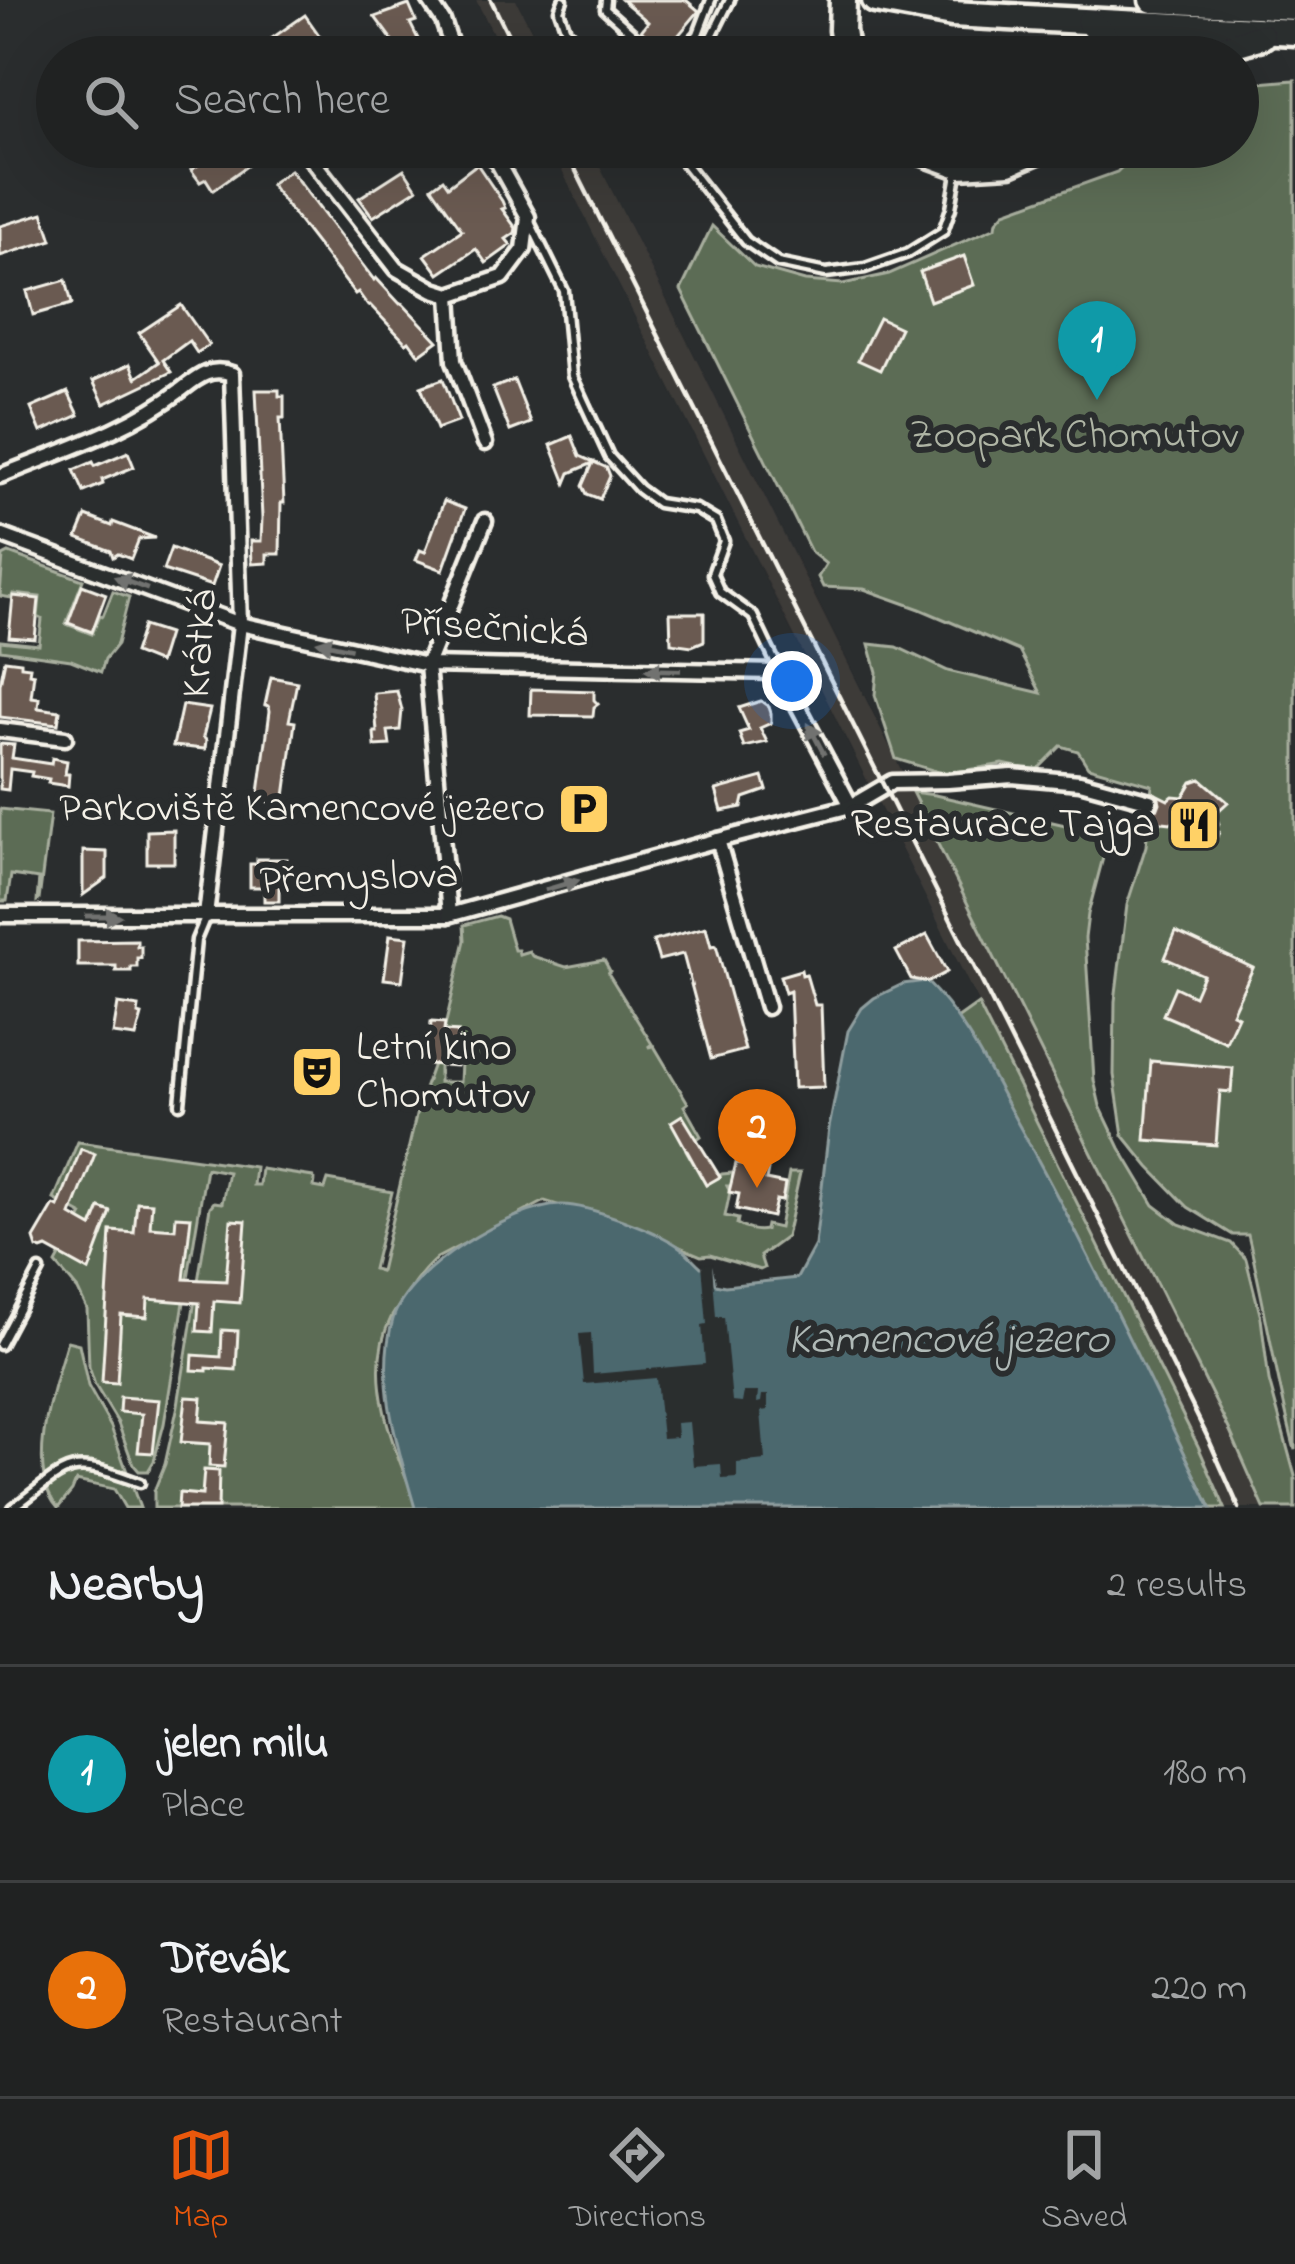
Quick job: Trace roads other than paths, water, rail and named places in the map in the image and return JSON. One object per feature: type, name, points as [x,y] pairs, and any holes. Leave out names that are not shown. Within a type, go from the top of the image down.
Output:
[{"type":"highway","points":[[843,0],[843,36]]},
{"type":"highway","points":[[875,0],[952,14],[1287,31]]},
{"type":"highway","points":[[1153,0],[1295,7]]},
{"type":"highway","points":[[1089,22],[1106,36]]},
{"type":"street","points":[[429,0],[447,36]]},
{"type":"street","points":[[318,168],[397,268],[450,295],[503,277],[524,249],[528,217],[501,168]]},
{"type":"street","points":[[450,295],[454,361],[485,442]]},
{"type":"street","name":"Krátká","points":[[0,476],[161,406],[208,371],[232,374],[240,624],[206,916]]},
{"type":"street","points":[[449,915],[427,665],[485,521]]},
{"type":"street","name":"Přísečnická","points":[[0,535],[240,624],[427,665],[780,672]]},
{"type":"street","points":[[780,672],[851,806]]},
{"type":"street","points":[[0,730],[65,738]]},
{"type":"street","name":"Přemyslova","points":[[0,915],[449,915],[851,806],[892,782],[1012,776],[1080,782],[1150,801]]},
{"type":"street","points":[[718,840],[767,1007]]},
{"type":"lane","points":[[563,0],[559,10],[571,36]]},
{"type":"lane","points":[[606,0],[605,9],[635,36]]},
{"type":"lane","points":[[696,36],[711,0]]},
{"type":"lane","points":[[712,36],[730,0]]},
{"type":"lane","points":[[689,168],[746,241],[778,263],[826,273],[865,268],[908,253],[943,231],[958,168]]},
{"type":"lane","points":[[528,217],[564,291],[572,376],[609,457],[658,503],[696,509],[716,521],[724,542],[712,574],[719,592],[753,616],[780,672]]},
{"type":"lane","points":[[180,1104],[196,940],[206,916]]},
{"type":"lane","points":[[0,1345],[40,1270]]},
{"type":"lane","points":[[13,1508],[74,1465],[103,1469],[140,1484]]},
{"type":"water","name":"Kamencové jezero","points":[[926,981],[976,1047],[1042,1168],[1211,1508],[415,1508],[391,1414],[386,1366],[393,1319],[418,1281],[490,1229],[516,1216],[561,1205],[605,1214],[657,1234],[701,1267],[711,1267],[715,1284],[797,1278],[815,1245],[829,1128],[848,1031],[874,998],[903,984]]},
{"type":"railway","points":[[491,0],[509,36]]},
{"type":"railway","points":[[575,168],[1045,1108],[1239,1508]]},
{"type":"place","name":"jelen milu","points":[[1097,400]]},
{"type":"place","name":"Parkoviště Kamencové jezero","points":[[584,809]]},
{"type":"place","name":"Restaurace Tajga","points":[[1194,825]]},
{"type":"place","name":"Letní kino Chomutov","points":[[317,1072]]},
{"type":"place","name":"Dřevák","points":[[757,1188]]},
{"type":"park label","name":"Zoopark Chomutov","points":[[1074,436]]}]
